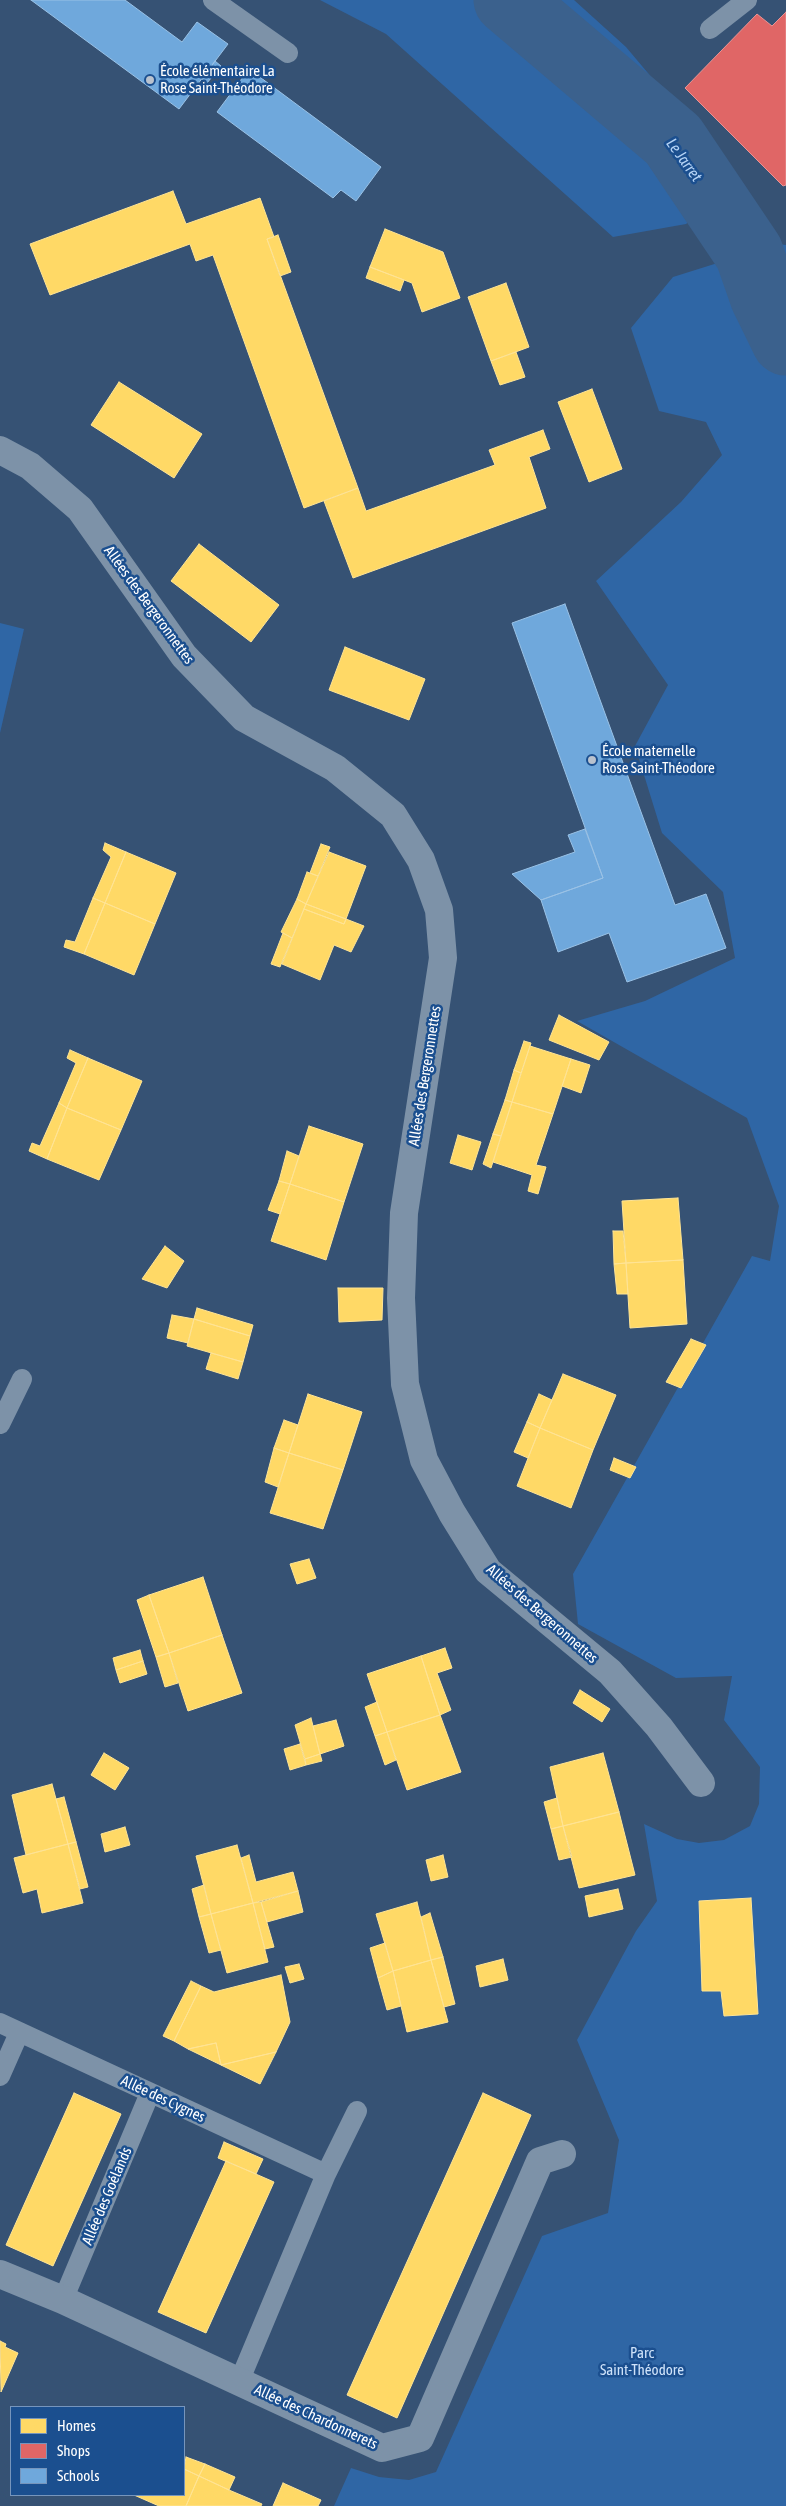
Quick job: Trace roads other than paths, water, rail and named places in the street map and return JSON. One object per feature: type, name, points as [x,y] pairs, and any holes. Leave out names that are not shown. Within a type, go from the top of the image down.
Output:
[{"type":"street","name":"Allées des Bergeronnettes","points":[[0,450],[30,466],[80,509],[184,656],[244,718],[335,768],[393,816],[421,860],[439,910],[443,958],[404,1214],[401,1298],[405,1384],[424,1460],[452,1513],[488,1571],[610,1672],[659,1727],[701,1783]]},
{"type":"street","name":"Allée des Chardonnerets","points":[[0,2274],[63,2300],[382,2448],[420,2438],[540,2161],[562,2154]]},
{"type":"lane","points":[[213,0],[288,53]]},
{"type":"lane","points":[[710,29],[747,0]]},
{"type":"lane","points":[[0,1424],[22,1379]]},
{"type":"lane","name":"Allée des Cygnes","points":[[0,2024],[326,2174]]},
{"type":"lane","points":[[0,2076],[19,2033]]},
{"type":"lane","name":"Allée des Goélands","points":[[63,2300],[150,2093]]},
{"type":"lane","points":[[239,2382],[326,2174],[358,2111]]},
{"type":"waterway","name":"Le Jarret","points":[[508,0],[673,140],[749,253],[764,296],[786,341]]},
{"type":"waterway","points":[[755,273],[786,263]]},
{"type":"place","name":"École élémentaire La Rose Saint-Théodore","points":[[150,80]]},
{"type":"place","name":"École maternelle Rose Saint-Théodore","points":[[592,760]]},
{"type":"park label","name":"Parc Saint-Théodore","points":[[642,2362]]}]
